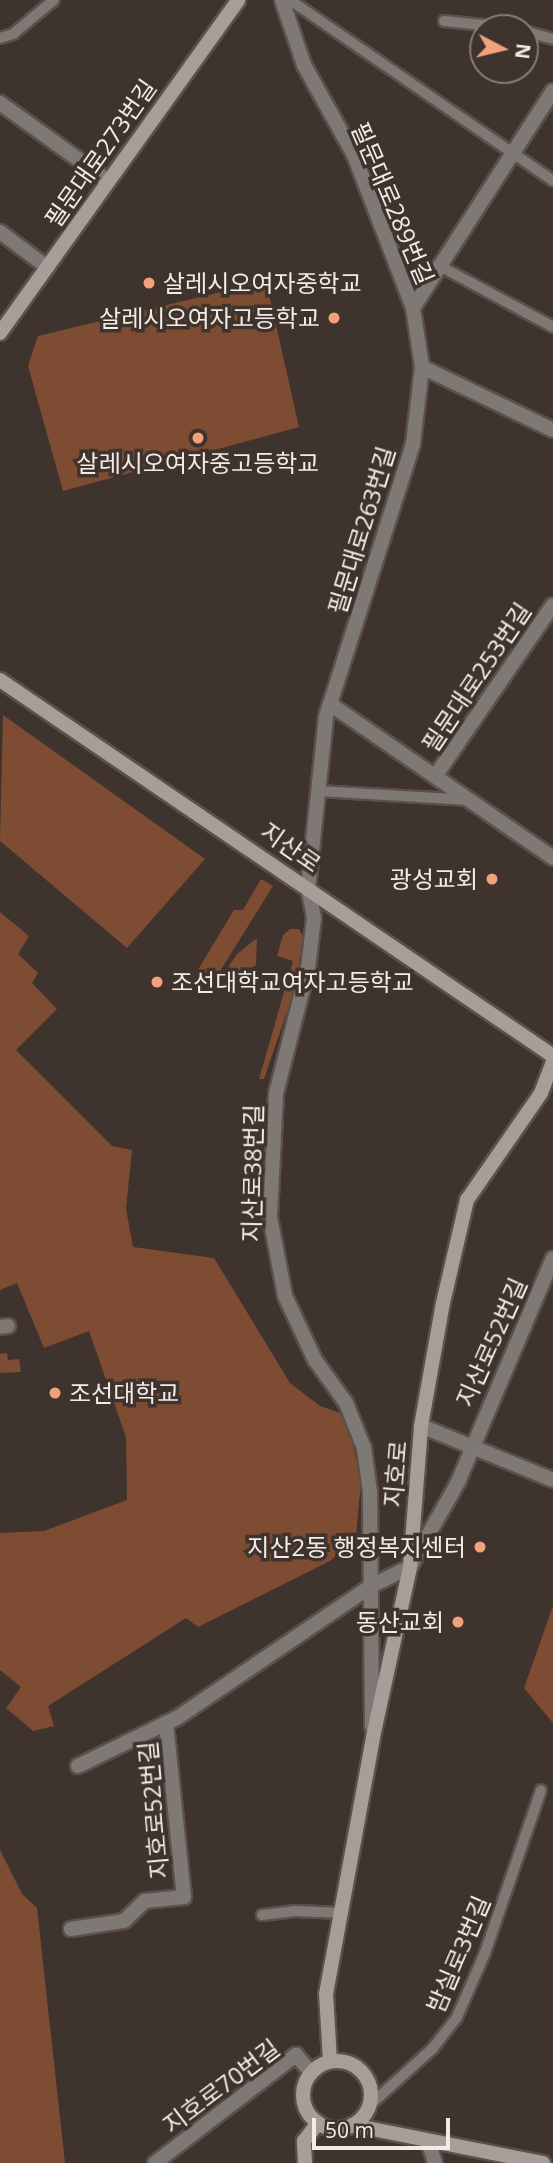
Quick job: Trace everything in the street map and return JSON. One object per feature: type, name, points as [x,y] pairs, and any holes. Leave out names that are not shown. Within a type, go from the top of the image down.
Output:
[{"type":"street","name":"필문대로273번길","points":[[0,333],[238,0]]},
{"type":"street","name":"필문대로289번길","points":[[282,0],[303,65],[354,155],[412,308]]},
{"type":"street","points":[[412,308],[553,92]]},
{"type":"street","points":[[0,103],[108,181]]},
{"type":"street","points":[[0,232],[47,267]]},
{"type":"street","name":"필문대로263번길","points":[[308,887],[330,704],[412,444],[422,367],[412,308]]},
{"type":"street","points":[[422,367],[553,430]]},
{"type":"street","name":"필문대로253번길","points":[[436,775],[553,605]]},
{"type":"street","name":"지산로","points":[[0,680],[308,887],[553,1059]]},
{"type":"street","points":[[330,704],[553,858]]},
{"type":"street","name":"지산로38번길","points":[[308,887],[314,918],[308,968],[276,1094],[272,1246],[285,1296],[314,1360],[346,1403],[364,1448],[370,1492],[373,1737]]},
{"type":"street","name":"지호로","points":[[330,2061],[326,1994],[373,1737],[410,1567],[421,1426],[467,1200],[541,1093],[553,1059]]},
{"type":"street","name":"지산로52번길","points":[[410,1567],[458,1482],[470,1445],[553,1258]]},
{"type":"street","points":[[421,1426],[470,1445]]},
{"type":"street","name":"지산로52번길","points":[[470,1445],[553,1480]]},
{"type":"street","name":"지호로52번길","points":[[78,1766],[166,1723],[371,1586],[410,1567]]},
{"type":"street","name":"지호로52번길","points":[[71,1929],[124,1921],[145,1901],[184,1898],[166,1723]]},
{"type":"street","name":"지호로70번길","points":[[155,2163],[296,2055],[312,2072]]},
{"type":"street","points":[[352,2125],[369,2105],[369,2082],[353,2064],[330,2061],[312,2072],[303,2099],[318,2123],[335,2129],[352,2125],[543,2163]]},
{"type":"street","points":[[305,2163],[303,2141],[318,2123]]},
{"type":"street","points":[[428,2141],[435,2163]]},
{"type":"lane","points":[[0,38],[13,34],[54,0]]},
{"type":"lane","points":[[290,0],[553,181]]},
{"type":"lane","points":[[444,21],[469,24]]},
{"type":"lane","points":[[438,265],[553,327]]},
{"type":"lane","points":[[318,791],[469,800]]},
{"type":"lane","name":"밤실로3번길","points":[[369,2105],[433,2048],[457,2017],[485,1953],[541,1790]]},
{"type":"lane","points":[[262,1915],[295,1911],[342,1913]]},
{"type":"shaded area","points":[[266,281],[299,427],[63,491],[28,366],[38,336]]},
{"type":"shaded area","points":[[3,715],[205,859],[127,948],[0,841]]},
{"type":"shaded area","points":[[261,879],[273,886],[214,981],[196,973],[234,910],[243,910]]},
{"type":"shaded area","points":[[0,912],[29,936],[18,954],[38,973],[32,983],[57,1009],[16,1050],[112,1146],[132,1150],[126,1209],[133,1247],[214,1258],[290,1383],[320,1406],[346,1415],[361,1481],[356,1536],[330,1561],[198,1627],[186,1618],[48,1706],[54,1726],[33,1731],[6,1708],[21,1687],[0,1670],[0,1533],[44,1531],[127,1500],[126,1437],[89,1331],[44,1348],[17,1283],[0,1290]]},
{"type":"shaded area","points":[[290,929],[299,929],[303,936],[295,988],[264,1079],[259,1079],[293,961],[277,956],[283,935]]},
{"type":"shaded area","points":[[257,938],[256,965],[240,976],[231,974],[229,966],[237,954]]},
{"type":"shaded area","points":[[7,1353],[8,1360],[19,1359],[21,1372],[0,1373],[0,1354]]},
{"type":"shaded area","points":[[553,1606],[553,1723],[524,1688]]},
{"type":"shaded area","points":[[0,1850],[22,1894],[37,1908],[65,2163],[0,2163]]},
{"type":"place","name":"살레시오여자중학교","points":[[149,283]]},
{"type":"place","name":"살레시오여자고등학교","points":[[334,318]]},
{"type":"place","name":"살레시오여자중고등학교","points":[[198,438]]},
{"type":"place","name":"광성교회","points":[[492,879]]},
{"type":"place","name":"조선대학교여자고등학교","points":[[157,982]]},
{"type":"place","name":"조선대학교","points":[[55,1393]]},
{"type":"place","name":"지산2동 행정복지센터","points":[[480,1547]]},
{"type":"place","name":"동산교회","points":[[458,1622]]}]
